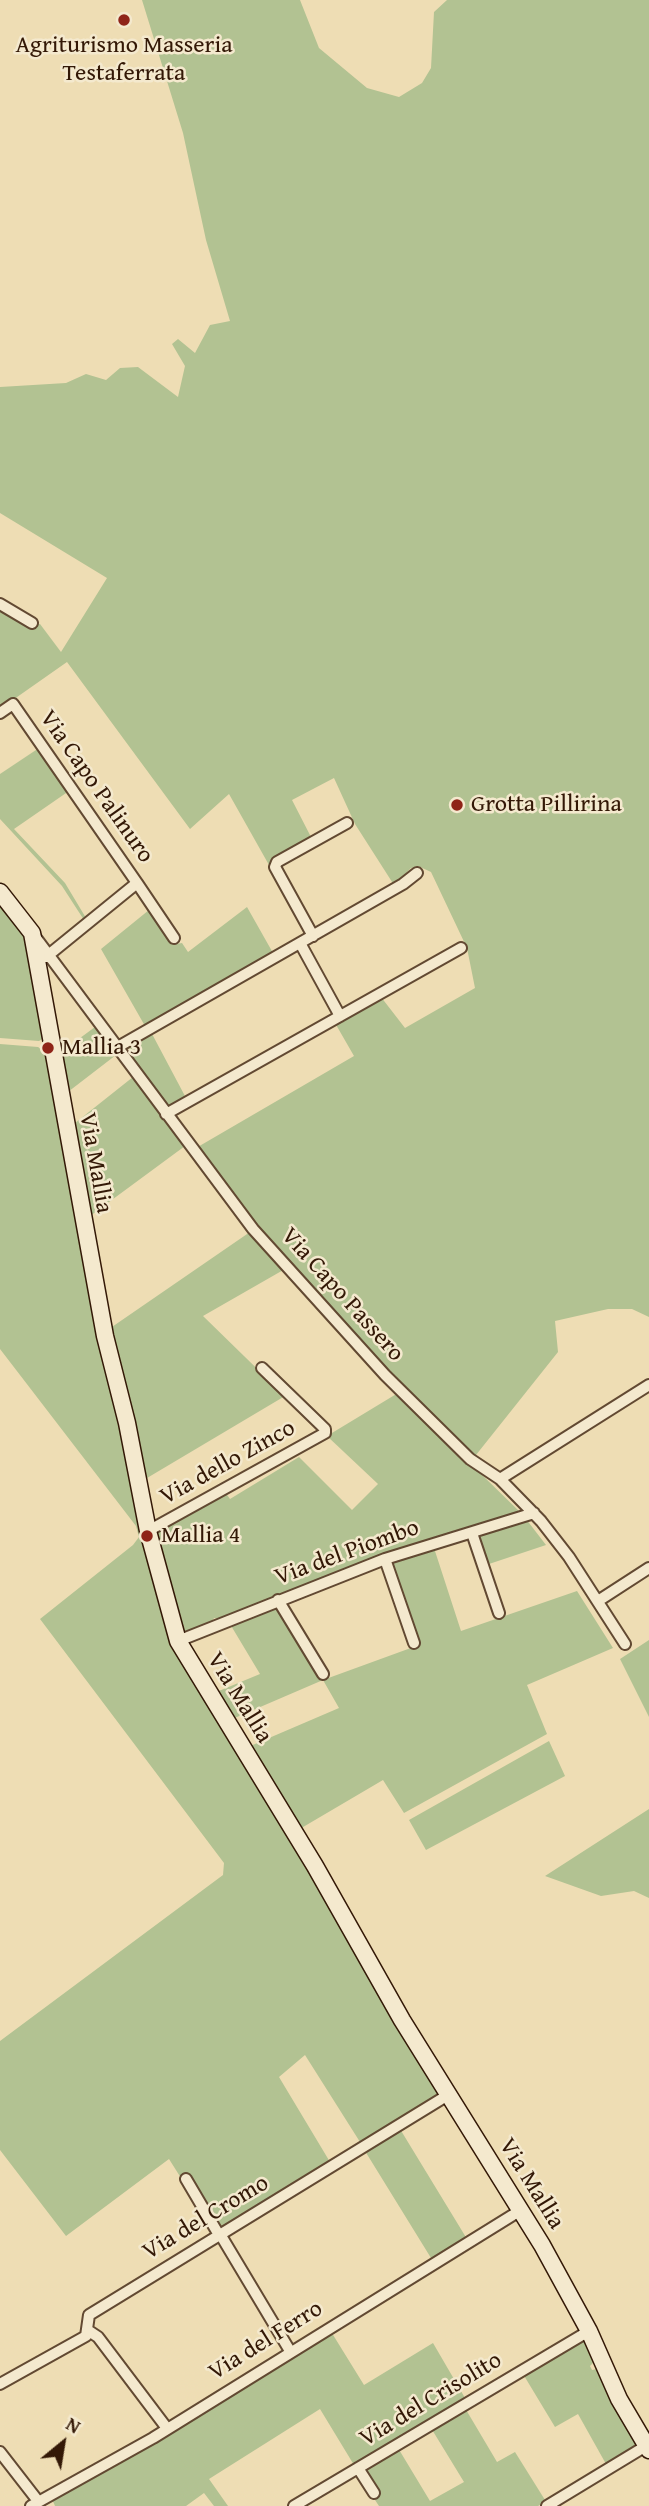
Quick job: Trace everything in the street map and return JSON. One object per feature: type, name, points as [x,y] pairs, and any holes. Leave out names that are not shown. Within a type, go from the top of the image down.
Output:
[{"type":"street","points":[[0,604],[32,623]]},
{"type":"street","name":"Via Capo Palinuro","points":[[0,713],[13,704],[137,883],[43,959]]},
{"type":"street","points":[[313,936],[275,867],[277,862],[347,823]]},
{"type":"street","points":[[116,1048],[313,936],[417,873]]},
{"type":"street","points":[[137,883],[174,938]]},
{"type":"street","name":"Via Mallia","points":[[0,892],[32,933],[43,959],[83,1223],[148,1531],[178,1641],[448,2095],[521,2210],[589,2331],[619,2399],[648,2448]]},
{"type":"street","points":[[300,943],[340,1016]]},
{"type":"street","points":[[166,1114],[461,948]]},
{"type":"street","name":"Via Capo Passero","points":[[43,959],[116,1048],[253,1229],[385,1374],[470,1459],[500,1479],[534,1513],[569,1557],[625,1644]]},
{"type":"street","name":"Via dello Zinco","points":[[148,1531],[324,1433],[325,1429],[262,1368]]},
{"type":"street","points":[[500,1479],[649,1385]]},
{"type":"street","name":"Via del Piombo","points":[[178,1641],[386,1559],[534,1513]]},
{"type":"street","points":[[472,1533],[499,1613]]},
{"type":"street","points":[[386,1559],[414,1643]]},
{"type":"street","points":[[598,1601],[649,1567]]},
{"type":"street","points":[[278,1600],[323,1674]]},
{"type":"street","name":"Via del Cromo","points":[[0,2384],[86,2336],[89,2331],[89,2315],[448,2095]]},
{"type":"street","points":[[186,2179],[290,2351]]},
{"type":"street","name":"Via del Ferro","points":[[42,2503],[153,2438],[166,2427],[521,2210]]},
{"type":"street","points":[[89,2331],[98,2337],[166,2427]]},
{"type":"street","name":"Via del Crisolito","points":[[295,2506],[589,2331]]},
{"type":"street","points":[[547,2506],[648,2448]]},
{"type":"street","points":[[0,2452],[42,2503]]},
{"type":"street","points":[[358,2468],[374,2493]]},
{"type":"green space","points":[[142,0],[300,0],[319,48],[367,88],[399,97],[422,83],[431,68],[434,12],[447,0],[649,0],[649,1317],[632,1309],[608,1309],[555,1321],[558,1352],[476,1455],[470,1455],[360,1342],[262,1231],[196,1148],[354,1056],[335,1023],[381,997],[405,1028],[475,988],[467,948],[431,872],[418,866],[411,868],[394,885],[355,824],[334,778],[292,800],[312,839],[269,865],[229,794],[190,829],[67,662],[0,709],[0,607],[30,626],[40,624],[61,652],[107,578],[0,513],[0,387],[66,383],[86,374],[106,380],[120,368],[138,367],[178,397],[185,366],[172,344],[178,339],[195,353],[210,325],[230,321],[206,240],[183,133]]},
{"type":"green space","points":[[39,748],[69,791],[14,829],[65,883],[86,918],[84,920],[62,886],[0,819],[0,774]]},
{"type":"green space","points":[[0,898],[27,936],[44,1038],[39,1041],[0,1038]]},
{"type":"green space","points":[[247,907],[273,953],[145,1026],[101,949],[149,910],[170,939],[176,944],[182,943],[188,952]]},
{"type":"green space","points":[[95,1027],[116,1055],[64,1095],[57,1055]]},
{"type":"green space","points":[[151,1032],[186,1098],[166,1108],[127,1054],[131,1051],[128,1046]]},
{"type":"green space","points":[[0,1044],[38,1047],[49,1054],[167,1620],[442,2093],[360,2142],[305,2055],[279,2077],[330,2162],[222,2228],[218,2228],[187,2176],[181,2178],[169,2159],[66,2236],[0,2150],[0,2041],[223,1875],[224,1863],[40,1619],[133,1545],[139,1537],[136,1526],[0,1349]]},
{"type":"green space","points":[[133,1077],[185,1146],[86,1219],[70,1127]]},
{"type":"green space","points":[[250,1232],[285,1269],[203,1316],[285,1396],[142,1481],[109,1329]]},
{"type":"green space","points":[[398,1393],[520,1512],[222,1619],[214,1618],[211,1624],[181,1636],[152,1534],[225,1492],[230,1499],[299,1457],[352,1510],[378,1484],[327,1436]]},
{"type":"green space","points":[[526,1519],[546,1545],[486,1565],[476,1535]]},
{"type":"green space","points":[[434,1548],[461,1631],[577,1591],[613,1648],[527,1685],[547,1734],[404,1813],[383,1780],[298,1830],[248,1747],[339,1708],[323,1680],[419,1645],[391,1563]]},
{"type":"green space","points":[[279,1606],[323,1680],[230,1720],[214,1693],[260,1674],[230,1624]]},
{"type":"green space","points":[[649,1640],[649,1717],[620,1659]]},
{"type":"green space","points":[[549,1741],[565,1776],[426,1850],[409,1820]]},
{"type":"green space","points":[[649,1809],[649,1898],[634,1891],[601,1896],[545,1876]]},
{"type":"green space","points":[[400,2129],[467,2239],[431,2258],[365,2151]]},
{"type":"green space","points":[[330,2330],[364,2385],[433,2343],[465,2398],[354,2465],[320,2409],[209,2479],[228,2506],[214,2506],[204,2493],[186,2506],[55,2506],[52,2499]]},
{"type":"green space","points":[[583,2339],[594,2362],[590,2366],[592,2370],[597,2369],[637,2445],[606,2464],[578,2414],[555,2427],[523,2374]]},
{"type":"green space","points":[[465,2408],[497,2462],[515,2452],[545,2500],[543,2503],[538,2506],[379,2506],[375,2500],[378,2495],[363,2469],[398,2448],[430,2501],[464,2482],[431,2428]]},
{"type":"place","name":"Agriturismo Masseria Testaferrata","points":[[124,20]]},
{"type":"place","name":"Grotta Pillirina","points":[[457,805]]},
{"type":"place","name":"Mallia 3","points":[[48,1048]]},
{"type":"place","name":"Mallia 4","points":[[147,1536]]}]
